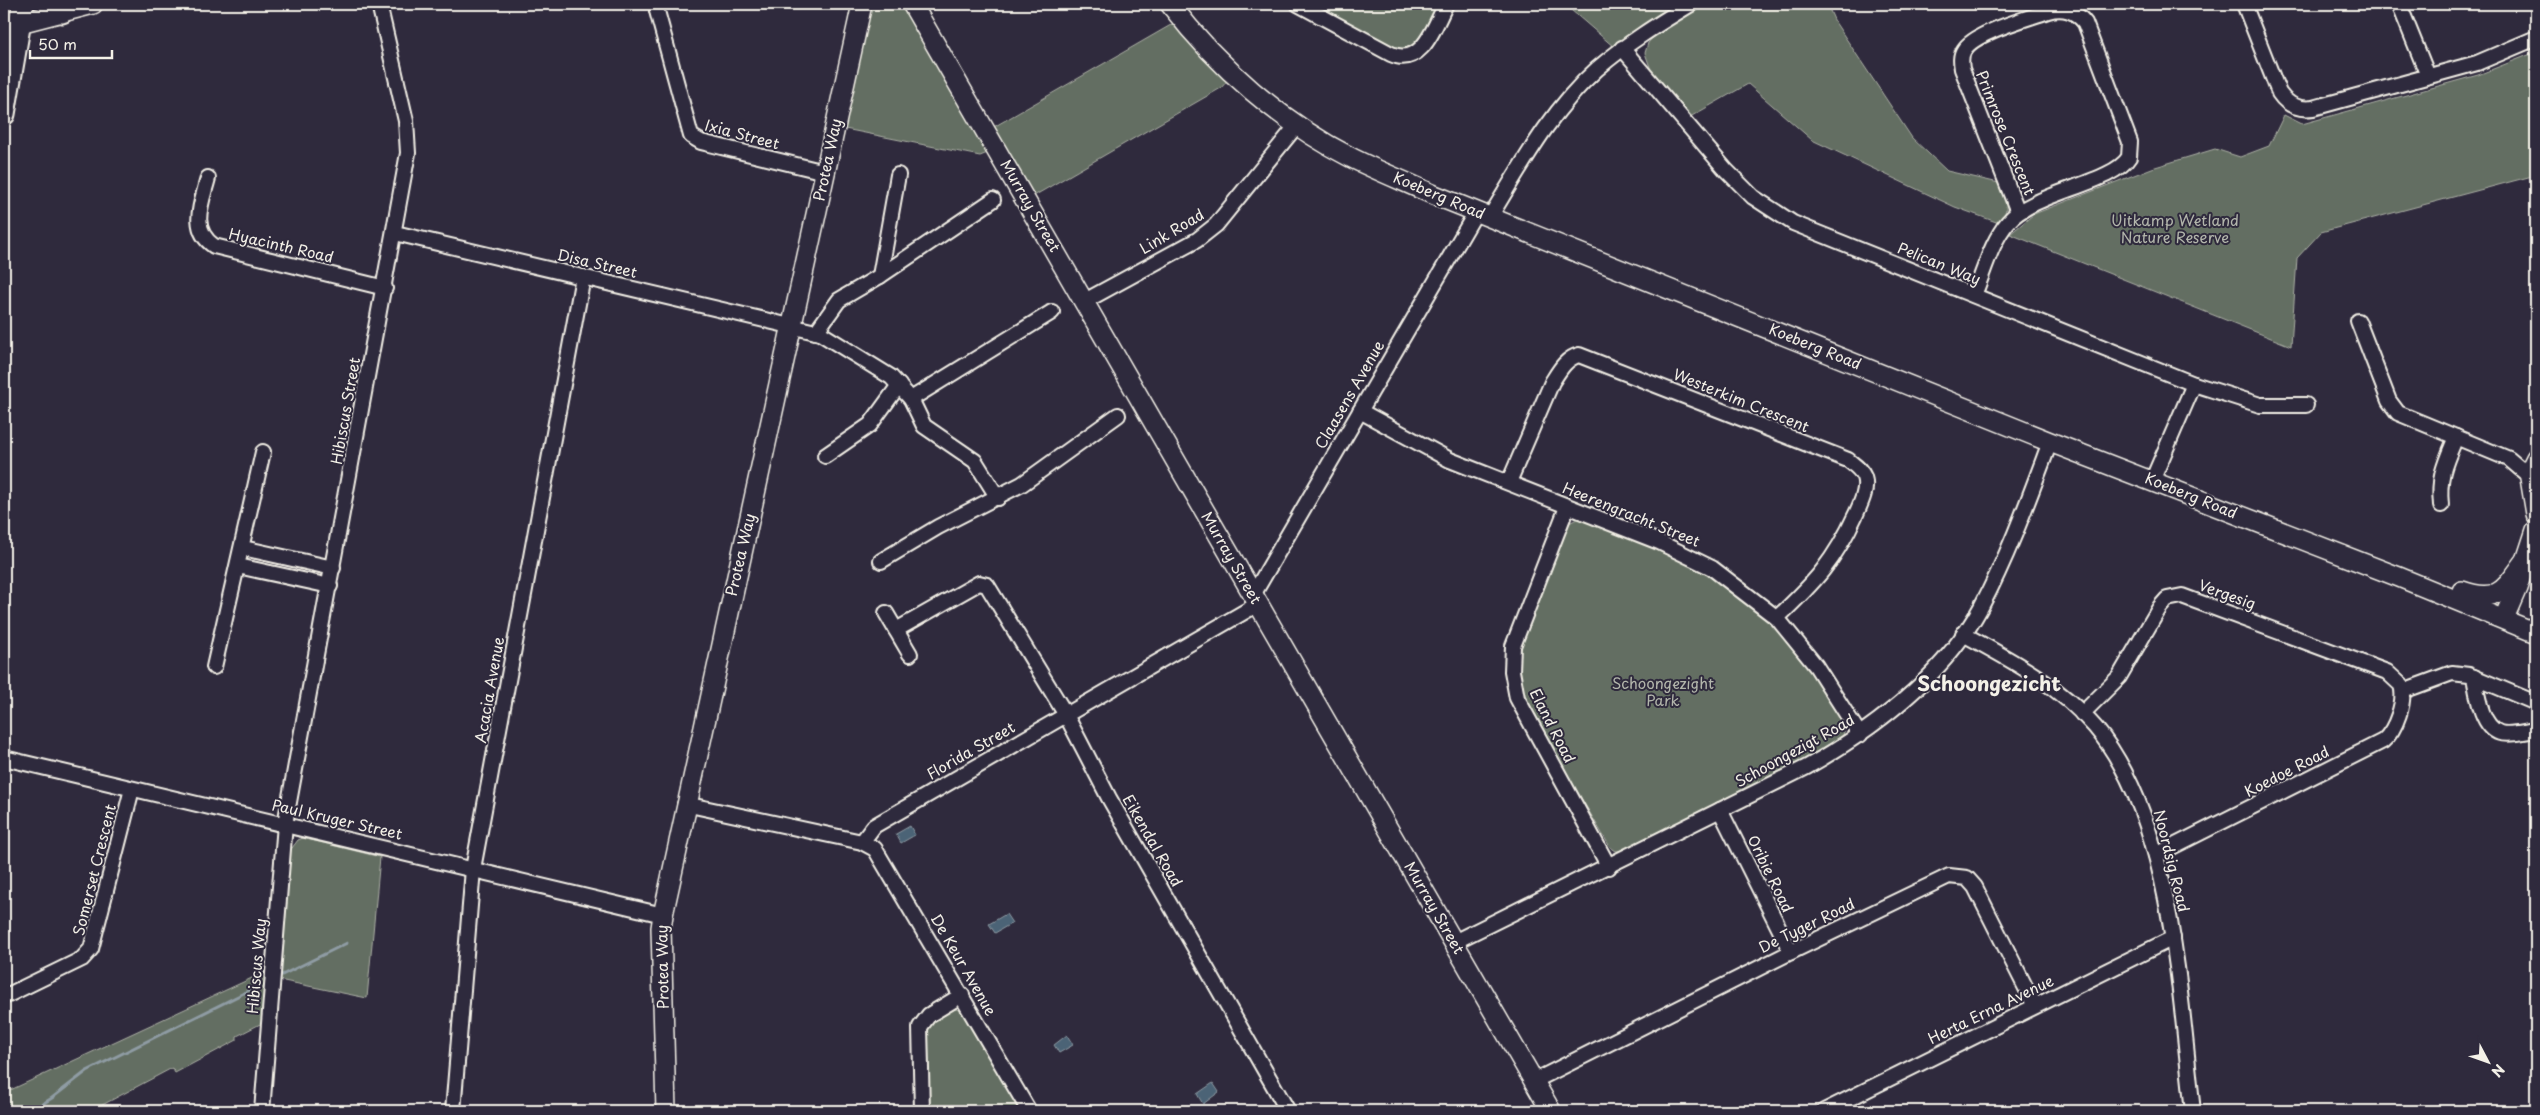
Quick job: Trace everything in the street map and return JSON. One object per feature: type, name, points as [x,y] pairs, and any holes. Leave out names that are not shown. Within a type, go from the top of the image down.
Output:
[{"type":"main road","points":[[4,114],[10,22],[8,4]]},
{"type":"street","points":[[10,22],[56,8],[93,4]]},
{"type":"street","name":"Hibiscus Street","points":[[285,824],[407,165],[409,142],[406,120],[379,4]]},
{"type":"street","name":"Protea Way","points":[[666,1111],[661,928],[663,915],[685,804],[862,4]]},
{"type":"street","name":"Murray Street","points":[[912,4],[1551,1111]]},
{"type":"street","name":"Koeberg Road","points":[[1170,4],[1214,55],[1240,80],[1297,125],[1351,158],[1483,214],[2050,442],[2504,618],[2536,633]]},
{"type":"street","points":[[1298,4],[1390,54],[1402,58],[1414,55],[1423,47],[1446,4]]},
{"type":"street","name":"Claasens Avenue","points":[[1255,600],[1360,411],[1483,214],[1540,136],[1567,100],[1595,70],[1622,48],[1691,4]]},
{"type":"street","points":[[2244,4],[2279,93],[2293,106],[2313,108],[2478,63],[2536,38]]},
{"type":"street","points":[[2399,4],[2428,76]]},
{"type":"street","name":"Primrose Crescent","points":[[1974,295],[2000,233],[2018,212],[2051,196],[2116,170],[2126,162],[2130,152],[2130,142],[2084,23],[2080,16],[2070,10],[2058,8],[1978,37],[1970,43],[1960,59],[2018,212]]},
{"type":"street","name":"Ixia Street","points":[[657,11],[691,136],[701,142],[825,172]]},
{"type":"street","name":"Pelican Way","points":[[1622,48],[1726,170],[1753,197],[1772,212],[1793,223],[2194,384],[2260,405],[2306,405]]},
{"type":"street","name":"Link Road","points":[[1085,301],[1197,240],[1216,225],[1297,125]]},
{"type":"street","points":[[880,276],[898,174]]},
{"type":"street","name":"Hyacinth Road","points":[[208,178],[199,223],[202,234],[214,246],[385,288]]},
{"type":"street","points":[[816,332],[839,300],[880,276],[993,200]]},
{"type":"street","name":"Disa Street","points":[[395,233],[816,332],[834,340],[899,384],[911,399],[924,426],[975,461],[998,498]]},
{"type":"street","name":"Acacia Avenue","points":[[454,1111],[473,869],[582,277]]},
{"type":"street","points":[[911,399],[1052,312]]},
{"type":"street","points":[[2358,321],[2395,410],[2406,418],[2509,459],[2534,473],[2536,514]]},
{"type":"street","name":"Westerkim Crescent","points":[[1509,482],[1552,382],[1562,367],[1573,356],[1580,355],[1848,460],[1861,471],[1864,478],[1863,496],[1857,510],[1831,562],[1809,588],[1777,618]]},
{"type":"street","points":[[825,456],[870,425],[899,384]]},
{"type":"street","points":[[2152,480],[2194,384]]},
{"type":"street","name":"Heerengracht Street","points":[[1360,411],[1450,460],[1690,556],[1732,582],[1777,618],[1816,666],[1860,735]]},
{"type":"street","points":[[881,561],[938,527],[998,498],[1022,484],[1118,415]]},
{"type":"street","points":[[2441,505],[2439,485],[2442,469],[2456,438]]},
{"type":"street","name":"Schoongezigt Road","points":[[1454,942],[1609,867],[1807,767],[1884,718],[1915,688],[1963,634],[1980,608],[2016,534],[2050,442]]},
{"type":"street","points":[[214,667],[243,548],[263,452]]},
{"type":"street","name":"Eland Road","points":[[1567,507],[1513,646],[1514,685],[1524,713],[1609,867]]},
{"type":"street","points":[[2504,618],[2536,530]]},
{"type":"street","points":[[243,548],[333,568]]},
{"type":"street","points":[[2399,577],[2408,573],[2413,574],[2477,596],[2489,597],[2508,585],[2526,560]]},
{"type":"street","points":[[238,566],[330,586]]},
{"type":"street","name":"Eikendal Road","points":[[896,630],[979,583],[984,583],[988,587],[1066,715],[1109,798],[1288,1111]]},
{"type":"street","name":"Vergesig","points":[[2082,714],[2119,677],[2160,606],[2175,596],[2182,596],[2386,672],[2397,680],[2403,691]]},
{"type":"street","name":"Florida Street","points":[[862,842],[874,826],[1066,715],[1255,600]]},
{"type":"street","points":[[886,613],[910,654]]},
{"type":"street","name":"Noordsig Road","points":[[1963,634],[2034,673],[2096,728],[2124,770],[2143,813],[2156,856],[2173,938],[2192,1111]]},
{"type":"street","points":[[2403,691],[2452,673],[2463,673],[2536,702]]},
{"type":"street","points":[[2474,677],[2482,710],[2493,729],[2502,734],[2536,730]]},
{"type":"street","name":"Koedoe Road","points":[[2156,856],[2379,744],[2391,731],[2402,702],[2403,691]]},
{"type":"street","name":"Paul Kruger Street","points":[[4,758],[663,915]]},
{"type":"street","name":"Somerset Crescent","points":[[4,997],[82,959],[91,949],[132,789]]},
{"type":"street","points":[[685,804],[862,842]]},
{"type":"street","name":"Oribie Road","points":[[1720,810],[1790,952]]},
{"type":"street","name":"Hibiscus Way","points":[[262,1111],[285,824]]},
{"type":"street","name":"De Keur Avenue","points":[[862,842],[880,854],[1029,1111]]},
{"type":"street","name":"De Tyger Road","points":[[1534,1081],[1790,952],[1943,878],[1961,876],[1969,880],[1977,890],[2035,1006]]},
{"type":"street","name":"Herta Erna Avenue","points":[[1824,1111],[2173,938]]},
{"type":"street","points":[[922,1111],[920,1027],[930,1014],[962,995]]},
{"type":"green space","points":[[871,4],[904,4],[990,152],[980,156],[845,129]]},
{"type":"green space","points":[[1310,4],[1439,4],[1419,42],[1412,49],[1398,50]]},
{"type":"green space","points":[[1556,4],[1660,4],[1665,11],[1614,47],[1571,10]]},
{"type":"green space","points":[[1704,4],[1827,4],[1835,22],[1912,138],[1947,171],[1999,183],[2006,203],[2003,218],[1999,223],[1955,207],[1812,140],[1748,84],[1690,117],[1651,70],[1645,53],[1648,43],[1654,36]]},
{"type":"green space","points":[[1176,22],[1228,80],[1221,88],[1032,197],[992,128]]},
{"type":"green space","name":"Uitkamp Wetland Nature Reserve","points":[[2536,52],[2536,175],[2321,232],[2297,258],[2291,346],[2010,234],[2034,214],[2152,168],[2215,149],[2240,157],[2269,146],[2284,115],[2302,124],[2478,75]]},
{"type":"green space","name":"Schoongezight Park","points":[[1577,519],[1585,520],[1622,535],[1689,565],[1719,582],[1747,602],[1774,626],[1798,654],[1835,705],[1844,726],[1841,738],[1812,757],[1625,851],[1616,851],[1610,847],[1527,706],[1523,697],[1517,665],[1521,642],[1567,524]]},
{"type":"green space","points":[[303,838],[380,857],[367,998],[279,980],[289,852],[298,840]]},
{"type":"green space","points":[[267,971],[262,1023],[237,1036],[237,1040],[175,1073],[172,1068],[91,1111],[4,1111],[4,1093]]},
{"type":"green space","points":[[956,1009],[964,1012],[1021,1111],[929,1111],[926,1030],[939,1016],[947,1011]]},
{"type":"water","points":[[910,826],[915,835],[901,843],[896,834]]},
{"type":"water","points":[[1006,914],[1012,923],[995,933],[989,924]]},
{"type":"water","points":[[1067,1035],[1073,1045],[1059,1053],[1054,1045]]},
{"type":"water","points":[[1213,1083],[1219,1092],[1203,1104],[1197,1094]]},
{"type":"waterway","points":[[280,976],[347,943]]},
{"type":"waterway","points":[[31,1111],[52,1098],[87,1071],[254,988]]},
{"type":"district","name":"Schoongezicht","points":[[1989,684]]}]
